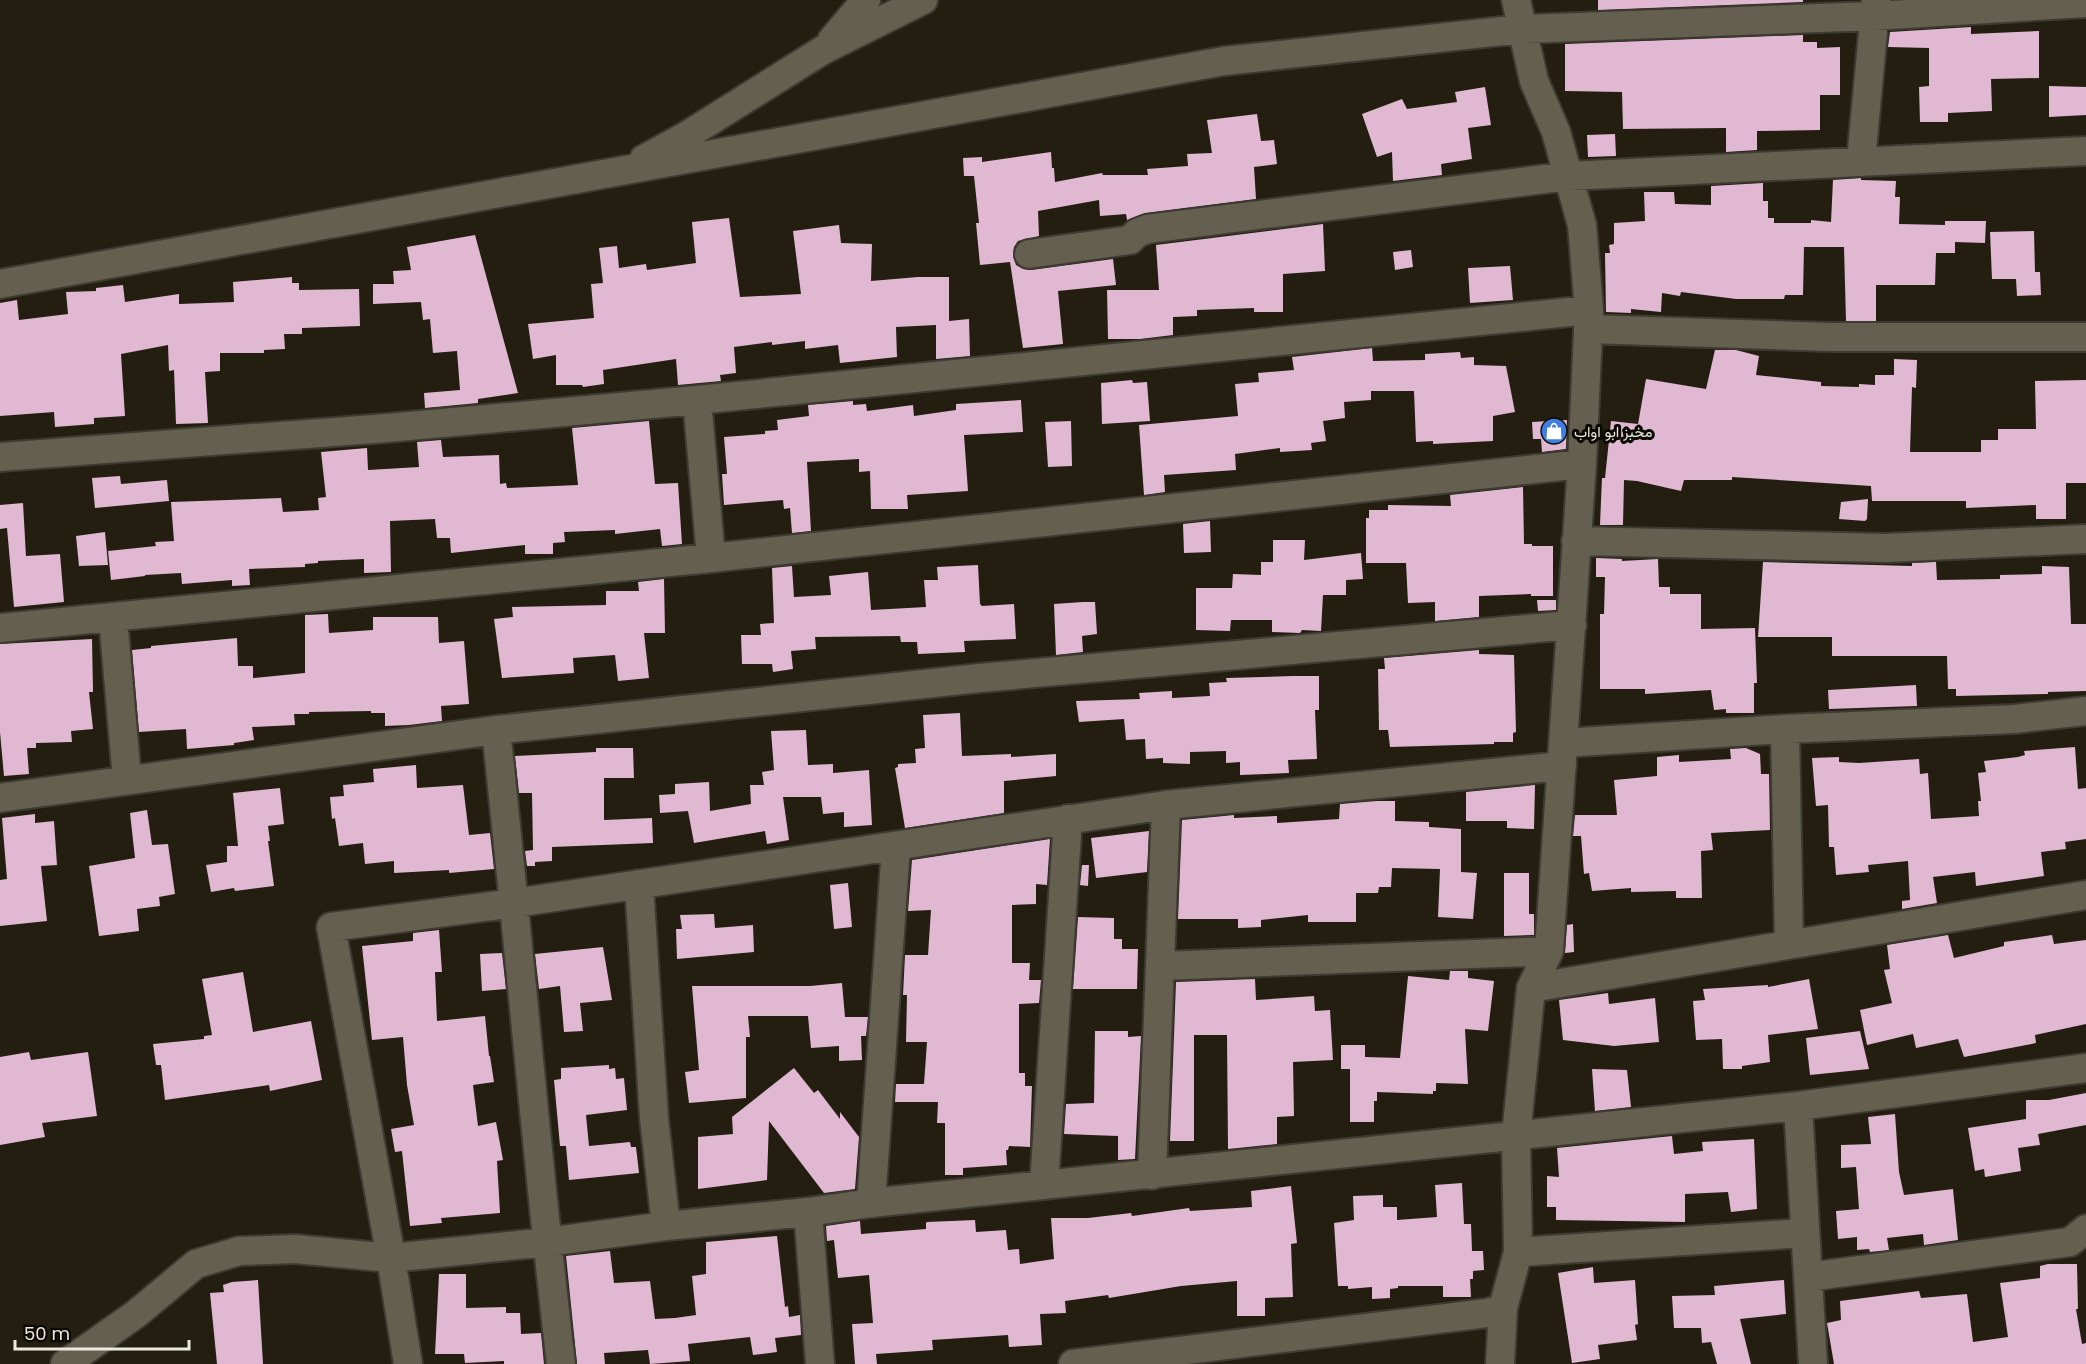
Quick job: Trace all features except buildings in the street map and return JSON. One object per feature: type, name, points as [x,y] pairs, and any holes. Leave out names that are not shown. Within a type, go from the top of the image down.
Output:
[{"type":"street","points":[[823,50],[866,0]]},
{"type":"street","points":[[623,171],[686,136],[823,50],[923,0]]},
{"type":"street","points":[[1500,1364],[1503,1308],[1518,1252],[1516,1135],[1531,988],[1549,951],[1582,464],[1588,319],[1582,225],[1556,132],[1534,81],[1515,0]]},
{"type":"street","points":[[0,284],[1224,61],[1521,30],[1875,8],[2086,3]]},
{"type":"street","points":[[1861,161],[1875,8]]},
{"type":"street","points":[[1029,254],[1130,240],[1137,233],[1147,229],[1568,176],[2086,151]]},
{"type":"street","points":[[0,457],[387,428],[1588,319],[1829,337],[2086,337]]},
{"type":"street","points":[[697,400],[711,558]]},
{"type":"street","points":[[0,628],[711,558],[1582,464]]},
{"type":"street","points":[[1576,541],[1885,548],[2086,539]]},
{"type":"street","points":[[113,618],[127,779]]},
{"type":"street","points":[[0,798],[496,730],[980,678],[1572,625]]},
{"type":"street","points":[[408,1364],[331,927],[515,903],[1166,805],[1563,755],[1785,729],[2014,719],[2086,711]]},
{"type":"street","points":[[1785,729],[1790,944]]},
{"type":"street","points":[[496,730],[561,1364]]},
{"type":"street","points":[[1152,1174],[1166,805]]},
{"type":"street","points":[[1044,1185],[1068,819]]},
{"type":"street","points":[[871,1203],[896,847]]},
{"type":"street","points":[[639,884],[654,1118],[666,1226]]},
{"type":"street","points":[[1531,988],[2086,895]]},
{"type":"street","points":[[1160,966],[1549,951]]},
{"type":"street","points":[[65,1364],[136,1314],[196,1264],[239,1251],[295,1249],[391,1258],[547,1242],[871,1203],[1798,1106],[2086,1068]]},
{"type":"street","points":[[1798,1106],[1813,1364]]},
{"type":"street","points":[[808,1212],[820,1364]]},
{"type":"street","points":[[1808,1277],[2070,1242],[2086,1229]]},
{"type":"street","points":[[1518,1252],[1804,1233]]},
{"type":"street","points":[[1073,1364],[1487,1312],[1503,1308]]},
{"type":"place","name":"مخبز ابو اواب","points":[[1554,431]]}]
